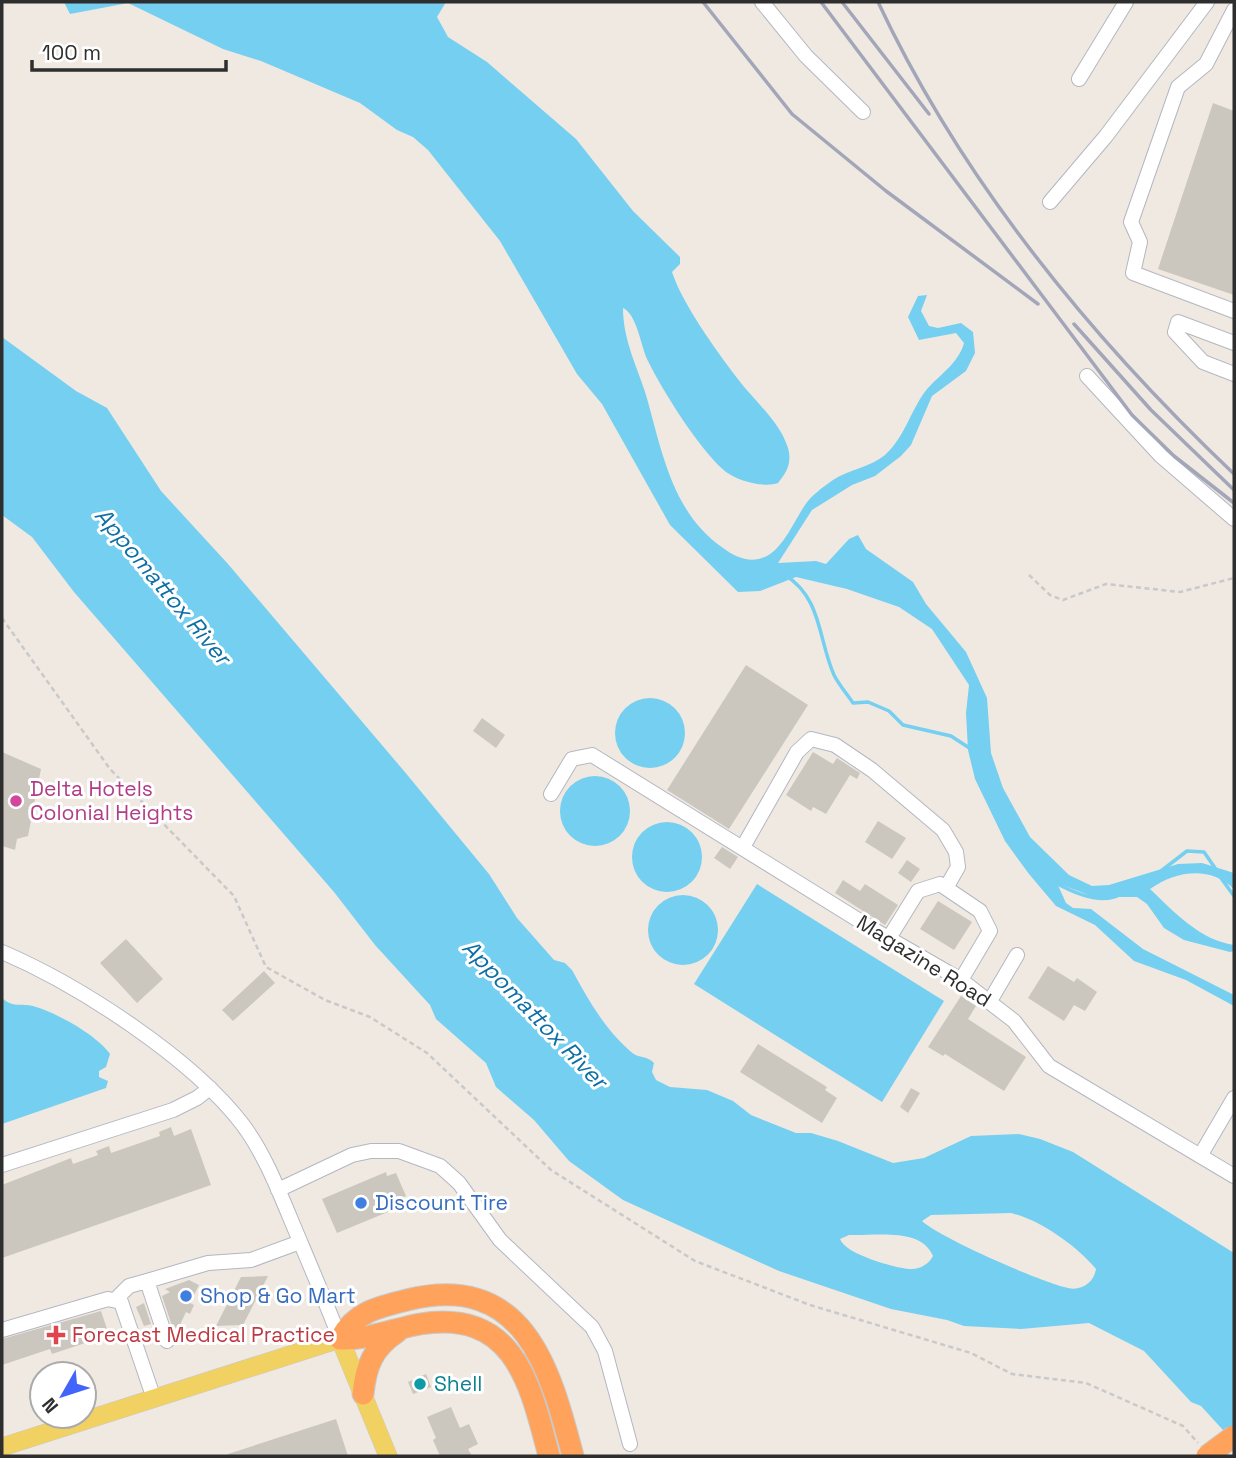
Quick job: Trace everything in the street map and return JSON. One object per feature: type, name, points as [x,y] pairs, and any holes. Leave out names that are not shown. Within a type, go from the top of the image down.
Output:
[{"type":"highway","points":[[340,1339],[360,1314],[421,1297],[455,1296],[494,1309],[524,1331],[541,1356],[555,1386],[573,1456]]},
{"type":"highway","points":[[340,1339],[453,1323],[486,1334],[501,1344],[528,1379],[549,1456]]},
{"type":"highway","points":[[363,1394],[365,1374],[372,1356],[381,1343],[404,1328]]},
{"type":"highway","points":[[1203,1451],[1234,1436]]},
{"type":"main road","points":[[2,1447],[340,1339],[388,1456]]},
{"type":"street","points":[[762,2],[806,56],[863,112]]},
{"type":"street","points":[[1079,79],[1126,2]]},
{"type":"street","points":[[1050,202],[1114,126],[1208,2]]},
{"type":"street","points":[[1234,10],[1206,64],[1178,87],[1131,222],[1140,242],[1133,273],[1234,311]]},
{"type":"street","points":[[1234,343],[1178,322],[1175,332],[1203,362],[1234,374]]},
{"type":"street","points":[[1087,376],[1161,456],[1234,519]]},
{"type":"street","points":[[743,847],[797,752],[811,739],[835,745],[872,770],[943,830],[956,852],[958,867],[946,888]]},
{"type":"street","name":"Magazine Road","points":[[551,794],[572,759],[592,755],[961,980],[1014,1021],[1049,1066],[1234,1177]]},
{"type":"street","points":[[889,938],[918,891],[940,884],[980,911],[990,931],[961,980]]},
{"type":"street","points":[[2,952],[107,1010],[210,1088],[244,1126],[278,1190],[340,1339]]},
{"type":"street","points":[[990,1000],[1017,955]]},
{"type":"street","points":[[2,1165],[173,1110],[210,1088]]},
{"type":"street","points":[[1200,1156],[1234,1098]]},
{"type":"street","points":[[278,1190],[371,1150],[399,1152],[440,1166],[459,1183],[500,1240],[592,1327],[605,1351],[630,1444]]},
{"type":"street","points":[[115,1300],[129,1286],[208,1263],[242,1262],[300,1242]]},
{"type":"street","points":[[147,1281],[167,1341]]},
{"type":"street","points":[[2,1330],[108,1299],[121,1302],[154,1399]]},
{"type":"path","points":[[1029,575],[1050,595],[1063,600],[1106,584],[1180,593],[1234,578]]},
{"type":"path","points":[[2,618],[110,769],[234,896],[266,967],[325,1000],[370,1017],[427,1053],[551,1170],[695,1261],[810,1305],[971,1353],[1012,1374],[1086,1383],[1182,1426],[1203,1451]]},
{"type":"water","points":[[64,2],[446,2],[437,17],[448,37],[487,62],[576,139],[633,211],[680,257],[680,264],[672,272],[692,313],[729,367],[779,428],[788,448],[789,463],[778,483],[751,483],[726,472],[705,450],[672,404],[648,361],[632,317],[623,308],[628,342],[664,459],[680,499],[706,534],[727,551],[741,558],[752,560],[769,555],[781,543],[805,505],[818,491],[833,480],[885,455],[898,439],[922,395],[958,356],[964,343],[956,333],[919,340],[908,317],[918,296],[927,295],[921,311],[929,326],[938,328],[961,323],[973,332],[975,353],[966,371],[932,396],[911,445],[875,476],[852,485],[812,510],[778,563],[816,561],[826,564],[849,539],[858,535],[866,549],[913,582],[926,604],[966,652],[987,698],[991,753],[1003,788],[1030,837],[1069,875],[1092,886],[1109,885],[1178,864],[1202,863],[1234,873],[1234,889],[1214,876],[1192,873],[1170,878],[1150,889],[1178,916],[1199,931],[1234,945],[1234,951],[1230,952],[1184,940],[1164,928],[1147,904],[1137,897],[1094,897],[1057,883],[1066,903],[1073,908],[1091,909],[1143,949],[1234,995],[1234,1006],[1186,980],[1134,961],[1095,925],[1056,906],[1029,874],[1005,841],[975,779],[968,750],[966,713],[969,685],[932,629],[899,607],[847,589],[796,577],[760,591],[738,592],[670,525],[602,404],[577,374],[500,241],[428,150],[413,137],[397,130],[360,103],[261,61],[223,49],[128,3],[70,14]]},
{"type":"water","name":"Appomattox River","points":[[2,337],[76,391],[107,408],[161,491],[228,564],[404,771],[489,874],[517,918],[554,960],[565,963],[572,970],[612,1033],[633,1053],[654,1063],[652,1072],[656,1080],[670,1087],[707,1090],[733,1101],[751,1115],[796,1133],[811,1133],[838,1141],[893,1163],[924,1158],[971,1136],[1019,1134],[1040,1139],[1073,1152],[1234,1253],[1234,1442],[1201,1406],[1191,1402],[1144,1351],[1089,1323],[1021,1329],[964,1326],[891,1309],[779,1271],[623,1200],[569,1161],[534,1120],[496,1087],[486,1063],[436,1019],[430,1005],[375,945],[334,892],[74,592],[32,537],[2,515]],"holes":[[[1011,1213],[1034,1221],[1079,1252],[1096,1269],[1090,1282],[1073,1289],[1037,1278],[992,1259],[932,1229],[922,1221],[931,1215]],[[884,1234],[908,1237],[927,1247],[933,1256],[917,1269],[893,1266],[851,1250],[840,1239],[849,1235]]]},
{"type":"water","points":[[650,698],[675,708],[685,733],[675,758],[650,768],[625,758],[615,733],[625,708]]},
{"type":"water","points":[[602,776],[615,782],[624,791],[628,797],[628,825],[620,836],[609,844],[588,846],[570,836],[562,825],[560,804],[570,786],[581,778]]},
{"type":"water","points":[[667,822],[692,832],[702,857],[692,882],[667,892],[642,882],[632,857],[642,832]]},
{"type":"water","points":[[757,884],[944,1001],[882,1102],[694,984]]},
{"type":"water","points":[[683,895],[702,901],[712,911],[718,930],[712,949],[702,959],[683,965],[664,959],[654,949],[648,930],[654,911],[664,901]]},
{"type":"water","points":[[2,998],[13,1004],[33,1006],[52,1013],[96,1039],[110,1054],[106,1067],[99,1071],[99,1077],[108,1081],[106,1088],[2,1124]]},
{"type":"building","points":[[1213,103],[1234,111],[1234,295],[1158,269]]},
{"type":"building","points":[[746,665],[808,705],[729,829],[667,790]]},
{"type":"building","points":[[482,718],[505,735],[496,748],[473,731]]},
{"type":"building","name":"Delta Hotels Colonial Heights","points":[[2,752],[41,769],[28,836],[17,839],[15,850],[2,846]]},
{"type":"building","points":[[813,752],[833,764],[837,758],[860,773],[857,779],[850,775],[826,814],[813,807],[811,811],[786,795]]},
{"type":"building","points":[[878,821],[906,838],[892,859],[865,842]]},
{"type":"building","points":[[722,847],[738,857],[730,869],[714,858]]},
{"type":"building","points":[[907,860],[920,869],[911,882],[898,873]]},
{"type":"building","points":[[843,880],[860,891],[865,884],[898,905],[885,925],[835,893]]},
{"type":"building","points":[[938,901],[972,922],[954,950],[920,929]]},
{"type":"building","points":[[126,939],[163,979],[137,1003],[100,963]]},
{"type":"building","points":[[1048,966],[1074,982],[1077,978],[1097,992],[1085,1011],[1074,1005],[1064,1021],[1028,998]]},
{"type":"building","points":[[264,971],[275,983],[233,1021],[222,1010]]},
{"type":"building","points":[[961,996],[976,1006],[968,1019],[1026,1057],[1004,1091],[945,1054],[943,1056],[928,1047]]},
{"type":"building","points":[[758,1044],[827,1087],[825,1090],[837,1098],[822,1123],[740,1072]]},
{"type":"building","points":[[911,1088],[920,1093],[908,1113],[900,1107]]},
{"type":"building","points":[[171,1127],[174,1136],[191,1129],[211,1185],[2,1258],[2,1185],[71,1158],[73,1164],[98,1155],[96,1151],[109,1146],[111,1153],[160,1136],[159,1132]]},
{"type":"building","name":"Discount Tire","points":[[386,1172],[387,1176],[396,1173],[406,1196],[397,1200],[400,1207],[337,1233],[322,1199]]},
{"type":"building","points":[[268,1276],[243,1325],[216,1326],[241,1277]]},
{"type":"building","points":[[189,1280],[199,1285],[190,1303],[194,1305],[190,1314],[186,1312],[178,1329],[172,1326],[162,1296],[170,1292],[165,1289]]},
{"type":"building","points":[[144,1303],[151,1324],[144,1326],[136,1307]]},
{"type":"building","points":[[101,1311],[109,1335],[52,1354],[50,1349],[2,1365],[2,1339]]},
{"type":"building","name":"Shell","points":[[426,1374],[431,1387],[413,1394],[408,1382]]},
{"type":"building","name":"Shell","points":[[451,1407],[460,1428],[469,1424],[478,1444],[468,1449],[472,1456],[440,1456],[433,1440],[436,1438],[427,1417]]},
{"type":"building","points":[[336,1419],[348,1456],[228,1456],[228,1454]]},
{"type":"waterway","points":[[785,575],[797,584],[813,607],[834,675],[853,703],[868,702],[889,711],[903,725],[951,736],[971,749]]},
{"type":"waterway","points":[[1161,871],[1187,851],[1204,852],[1215,868]]},
{"type":"waterway","points":[[1221,878],[1234,896]]},
{"type":"waterway","points":[[1056,883],[1079,894],[1097,898],[1121,894]]},
{"type":"railway","points":[[703,2],[792,114],[886,191],[1038,304]]},
{"type":"railway","points":[[821,2],[1132,415],[1174,456],[1234,503]]},
{"type":"railway","points":[[842,2],[929,114]]},
{"type":"railway","points":[[878,2],[949,132],[1034,254],[1130,368],[1234,474]]},
{"type":"railway","points":[[1074,324],[1151,410],[1234,490]]},
{"type":"place","name":"Delta Hotels Colonial Heights","points":[[16,801]]},
{"type":"place","name":"Discount Tire","points":[[361,1203]]},
{"type":"place","name":"Shop & Go Mart","points":[[186,1296]]},
{"type":"place","name":"Forecast Medical Practice","points":[[56,1335]]},
{"type":"place","name":"Shell","points":[[420,1384]]}]
